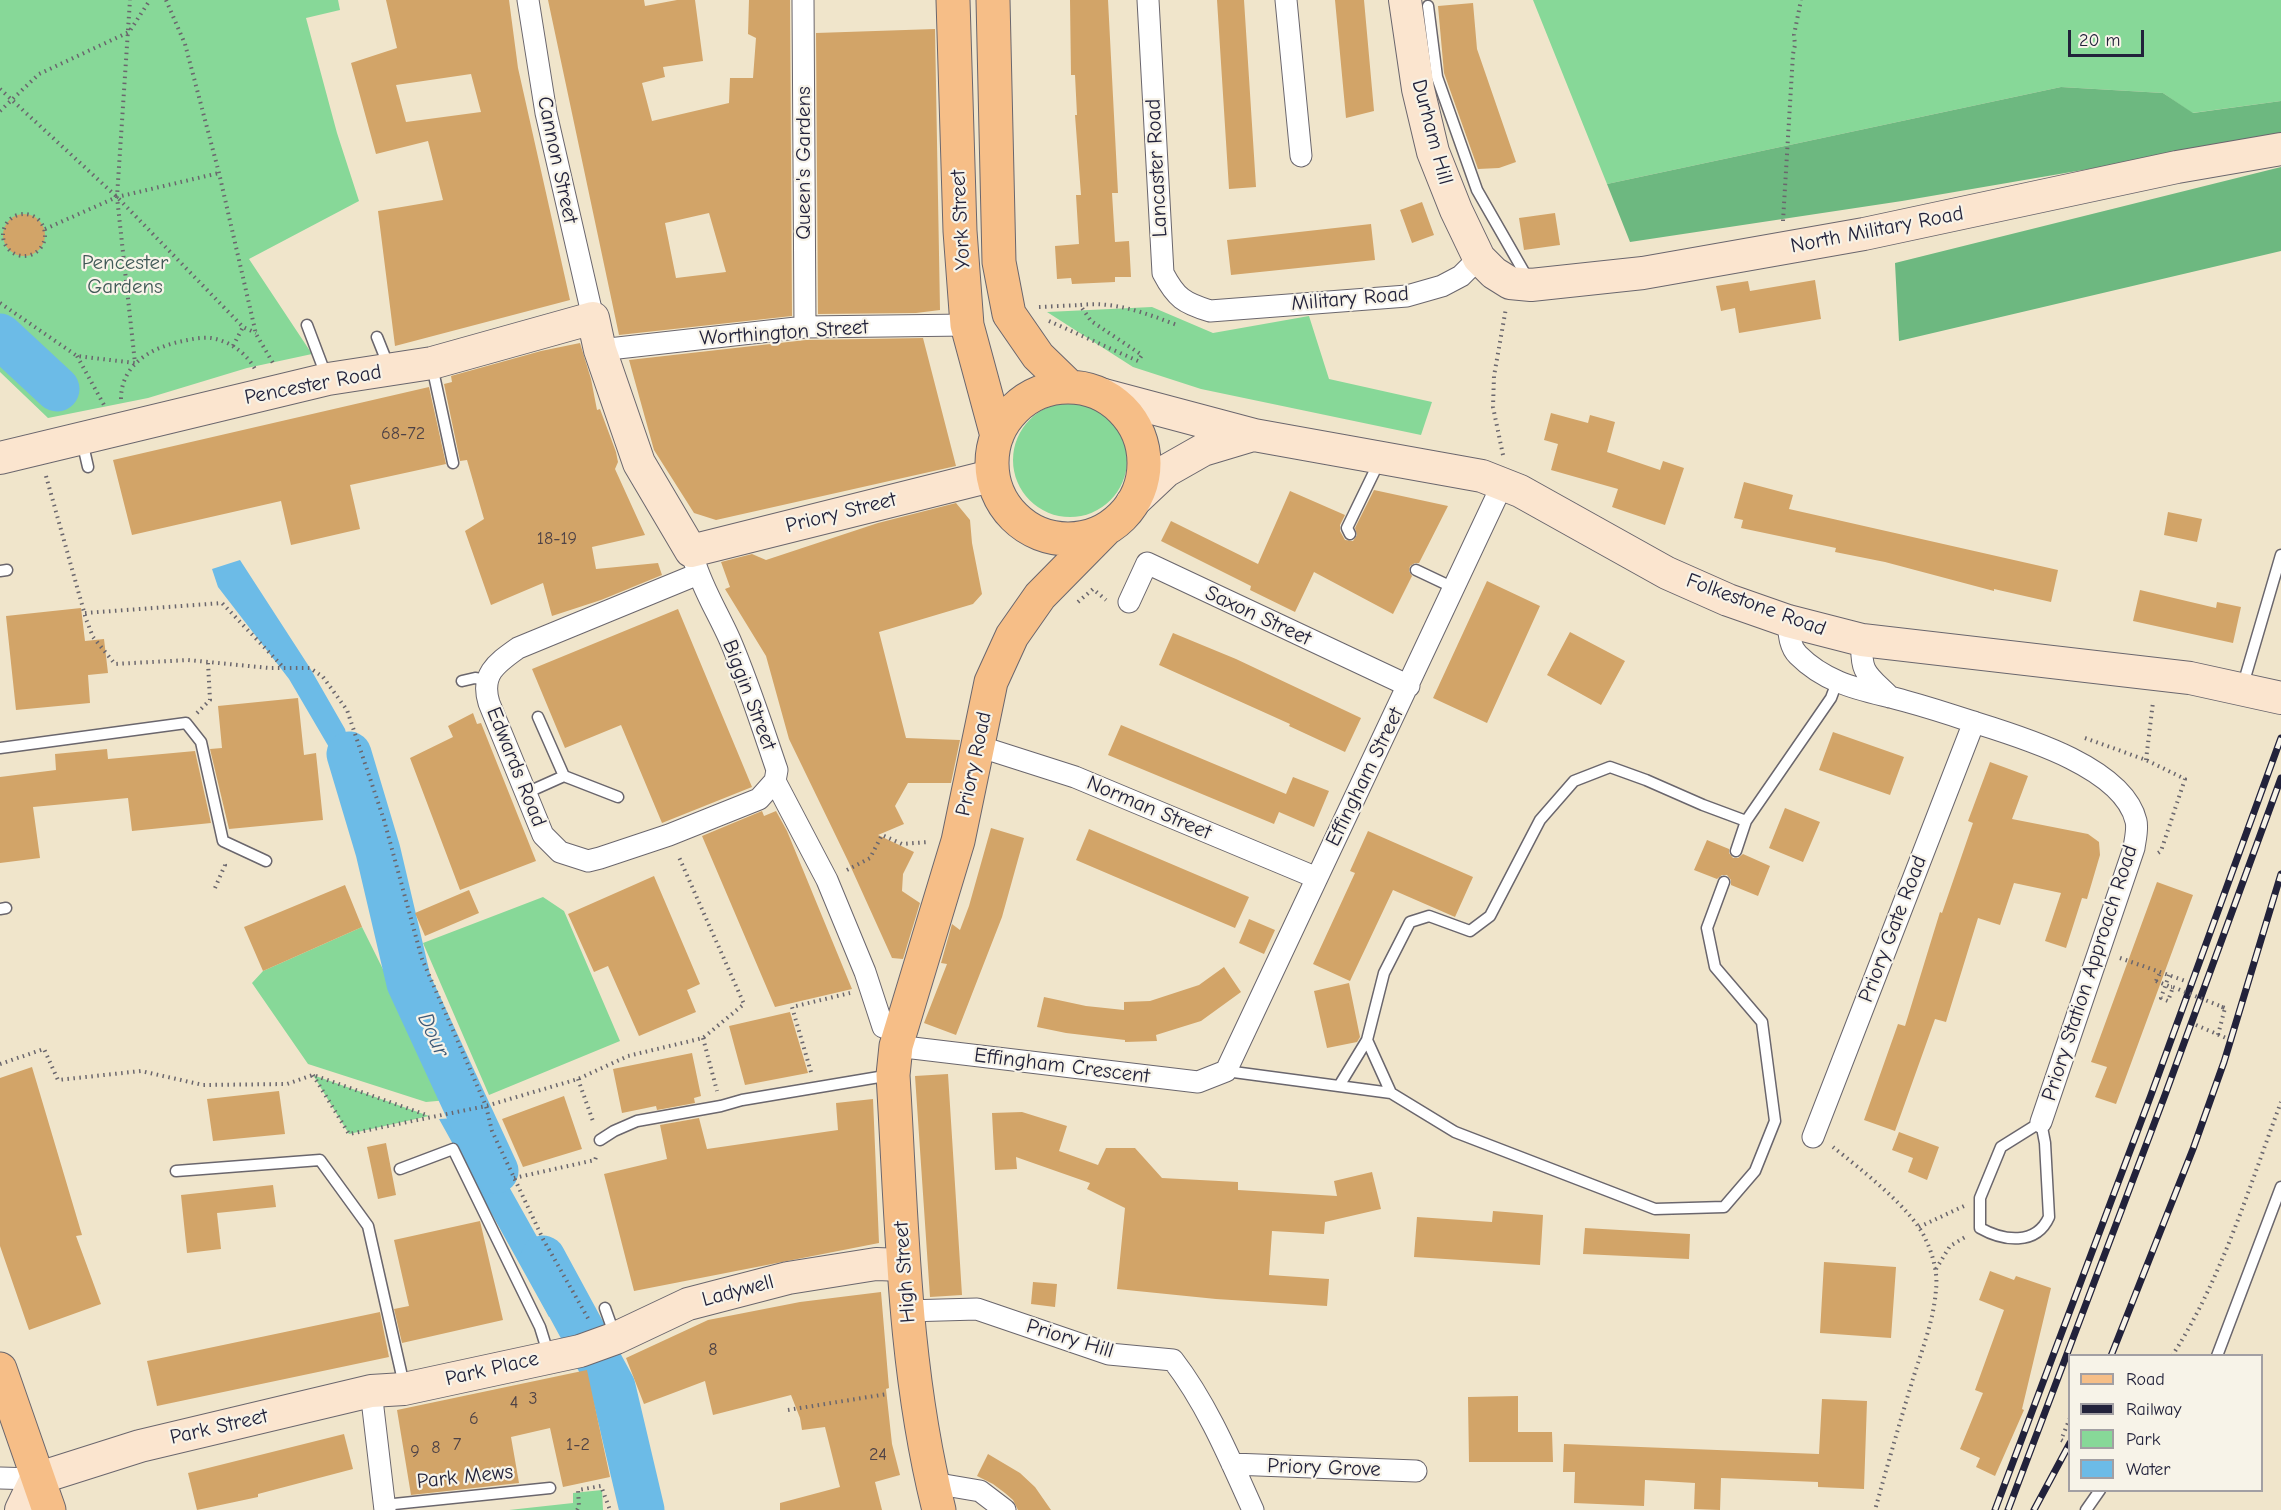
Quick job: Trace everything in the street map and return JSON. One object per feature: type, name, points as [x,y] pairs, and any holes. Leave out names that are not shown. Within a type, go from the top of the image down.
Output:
[{"type":"main road","name":"York Street","points":[[953,0],[960,231],[967,325],[997,436]]},
{"type":"main road","name":"York Street","points":[[993,0],[999,262],[1009,314],[1038,356],[1085,391]]},
{"type":"main road","points":[[1050,389],[1085,391],[1118,406],[1132,422],[1141,441],[1144,463],[1141,484],[1132,503],[1121,518],[1106,529],[1087,537],[1067,539],[1047,536],[1028,528],[1012,515],[1000,498],[991,476],[993,450],[997,436],[1016,407],[1032,396],[1050,389]]},
{"type":"main road","name":"Priory Road","points":[[896,1051],[958,841],[991,682],[1012,636],[1040,596],[1106,529]]},
{"type":"main road","name":"High Street","points":[[896,1051],[906,1311],[915,1389],[936,1496]]},
{"type":"main road","points":[[0,1369],[36,1479],[49,1510]]},
{"type":"street","name":"Cannon Street","points":[[528,0],[546,113],[593,318]]},
{"type":"street","name":"Queen's Gardens","points":[[803,0],[806,327]]},
{"type":"street","name":"Lancaster Road","points":[[1148,0],[1163,273],[1174,293],[1190,305],[1210,311]]},
{"type":"street","points":[[1286,0],[1300,156]]},
{"type":"street","name":"Durham Hill","points":[[1417,3],[1418,89],[1433,152],[1456,210],[1479,258]]},
{"type":"street","name":"North Military Road","points":[[1521,284],[1643,273],[1781,249],[2025,201],[2177,167],[2281,149]]},
{"type":"street","points":[[1479,258],[1494,273],[1521,284]]},
{"type":"street","name":"Military Road","points":[[1210,311],[1407,296],[1442,286],[1461,276],[1479,258]]},
{"type":"street","points":[[593,318],[600,350]]},
{"type":"street","name":"Pencester Road","points":[[0,458],[101,439],[328,379],[432,363],[593,318]]},
{"type":"street","name":"Worthington Street","points":[[600,350],[806,327],[967,325]]},
{"type":"street","name":"Biggin Street","points":[[600,350],[639,463],[694,563],[730,640],[777,770],[776,781],[827,880],[883,1027],[896,1051]]},
{"type":"street","name":"Folkestone Road","points":[[1085,391],[1254,435],[1482,476],[1503,471],[1579,522],[1667,573],[1728,600],[1788,621],[1862,640],[2190,678],[2261,693]]},
{"type":"street","name":"Folkestone Road","points":[[1132,503],[1166,471],[1203,450],[1254,435]]},
{"type":"street","name":"Effingham Street","points":[[1226,1071],[1454,588],[1503,471]]},
{"type":"street","name":"Priory Street","points":[[694,563],[991,476]]},
{"type":"street","name":"Edwards Road","points":[[694,563],[518,648],[497,664],[487,680],[486,692],[489,703],[543,836],[560,852],[588,861],[669,835],[759,799],[776,781]]},
{"type":"street","name":"Saxon Street","points":[[1129,602],[1147,563],[1408,687]]},
{"type":"street","name":"Priory Station Approach Road","points":[[1788,621],[1791,644],[1797,654],[1837,682],[1857,690],[1890,697],[1974,722],[2041,745],[2088,769],[2121,794],[2131,806],[2137,823],[2134,848],[2041,1122]]},
{"type":"street","name":"Priory Station Approach Road","points":[[1862,640],[1860,660],[1864,671],[1890,697]]},
{"type":"street","name":"Priory Gate Road","points":[[1815,1130],[1974,722]]},
{"type":"street","name":"Norman Street","points":[[978,746],[1078,770],[1317,878]]},
{"type":"street","name":"Effingham Crescent","points":[[896,1051],[1198,1082],[1226,1071]]},
{"type":"street","name":"Ladywell","points":[[601,1343],[688,1304],[788,1278],[876,1264],[904,1265]]},
{"type":"street","name":"Priory Hill","points":[[906,1311],[977,1309],[1109,1354],[1173,1360],[1189,1380],[1232,1464],[1252,1510]]},
{"type":"street","name":"Park Place","points":[[404,1389],[601,1343]]},
{"type":"street","name":"Park Street","points":[[36,1479],[140,1446],[371,1391],[404,1389]]},
{"type":"street","points":[[371,1391],[384,1507]]},
{"type":"street","name":"Priory Grove","points":[[1232,1464],[1416,1472]]},
{"type":"street","points":[[0,1478],[36,1479],[21,1510]]},
{"type":"street","points":[[936,1496],[980,1491],[1005,1510]]},
{"type":"lane","points":[[1417,3],[1437,77],[1477,190],[1521,284]]},
{"type":"lane","points":[[307,325],[328,379]]},
{"type":"lane","points":[[377,337],[390,370]]},
{"type":"lane","points":[[432,363],[453,463]]},
{"type":"lane","points":[[1350,534],[1347,528],[1380,459]]},
{"type":"lane","points":[[2261,693],[2281,555]]},
{"type":"lane","points":[[1416,570],[1454,588]]},
{"type":"lane","points":[[462,681],[475,678],[487,680]]},
{"type":"lane","points":[[1736,851],[1746,821],[1831,698],[1837,682]]},
{"type":"lane","points":[[538,717],[564,776],[618,797]]},
{"type":"lane","points":[[0,748],[186,723],[201,742],[223,841],[266,861]]},
{"type":"lane","points":[[1340,1086],[1367,1040],[1384,973],[1410,922],[1429,916],[1470,932],[1490,916],[1540,820],[1574,781],[1610,767],[1746,821]]},
{"type":"lane","points":[[526,793],[564,776]]},
{"type":"lane","points":[[1226,1071],[1391,1093],[1455,1132],[1655,1209],[1724,1207],[1755,1171],[1775,1120],[1762,1022],[1714,967],[1707,928],[1724,882]]},
{"type":"lane","points":[[1367,1040],[1391,1093]]},
{"type":"lane","points":[[600,1140],[637,1121],[816,1087],[896,1051]]},
{"type":"lane","points":[[2041,1122],[2045,1143],[2049,1217],[2045,1226],[2031,1237],[1996,1237],[1980,1228],[1980,1198],[2001,1147],[2041,1122]]},
{"type":"lane","points":[[400,1169],[453,1149],[540,1327],[549,1356]]},
{"type":"lane","points":[[176,1171],[320,1161],[368,1226],[404,1389]]},
{"type":"lane","points":[[2218,1354],[2281,1187]]},
{"type":"lane","points":[[601,1343],[605,1308]]},
{"type":"lane","name":"Park Mews","points":[[384,1507],[550,1488]]},
{"type":"lane","points":[[2086,1510],[2099,1492]]},
{"type":"path","points":[[130,0],[117,197],[135,363]]},
{"type":"path","points":[[0,111],[39,74],[129,32],[150,0]]},
{"type":"path","points":[[166,0],[185,44],[219,173],[256,334],[281,391]]},
{"type":"path","points":[[1781,249],[1794,35],[1801,0]]},
{"type":"path","points":[[0,89],[117,197],[243,327],[256,334]]},
{"type":"path","points":[[45,229],[117,197],[219,173]]},
{"type":"path","points":[[17,214],[31,214],[38,218],[45,229],[45,242],[36,253],[30,255],[16,254],[10,250],[3,238],[6,224],[17,214]]},
{"type":"path","points":[[1503,471],[1493,407],[1494,387],[1521,284]]},
{"type":"path","points":[[0,303],[77,356],[135,363]]},
{"type":"path","points":[[1035,307],[1100,303],[1132,308],[1181,326]]},
{"type":"path","points":[[1040,317],[1138,361],[1143,355],[1091,321],[1080,305]]},
{"type":"path","points":[[233,346],[243,327]]},
{"type":"path","points":[[101,439],[121,407],[121,391],[127,373],[135,363],[151,351],[169,344],[193,338],[211,338],[233,346],[248,356],[281,391]]},
{"type":"path","points":[[45,472],[93,637],[115,664],[188,660],[310,668],[323,677],[347,710],[384,820],[422,959],[486,1106],[492,1131],[543,1239],[601,1343]]},
{"type":"path","points":[[1075,605],[1093,589]]},
{"type":"path","points":[[85,613],[222,603],[284,668]]},
{"type":"path","points":[[186,723],[210,700],[208,663]]},
{"type":"path","points":[[2146,760],[2154,700]]},
{"type":"path","points":[[312,1075],[349,1134],[486,1106],[578,1079],[628,1056],[703,1038],[744,1004],[669,835]]},
{"type":"path","points":[[827,880],[870,858],[882,835],[902,844],[958,841]]},
{"type":"path","points":[[2127,961],[2188,982]]},
{"type":"path","points":[[2160,973],[2156,981],[2225,1008]]},
{"type":"path","points":[[2169,975],[2161,998],[2168,1001],[2172,987]]},
{"type":"path","points":[[816,1087],[792,1007],[870,988]]},
{"type":"path","points":[[2218,1006],[2225,1008]]},
{"type":"path","points":[[2218,1035],[2225,1008]]},
{"type":"path","points":[[2196,1025],[2226,1038]]},
{"type":"path","points":[[703,1038],[721,1106]]},
{"type":"path","points":[[0,1064],[44,1049],[58,1080],[141,1071],[203,1085],[287,1084],[312,1075],[429,1116]]},
{"type":"path","points":[[514,1178],[595,1160],[600,1140],[578,1079]]},
{"type":"path","points":[[2173,1354],[2205,1298],[2281,1102]]},
{"type":"path","points":[[1815,1130],[1883,1189],[1919,1227],[1926,1240],[1935,1270],[1937,1288],[1933,1314],[1875,1510]]},
{"type":"path","points":[[1919,1227],[1980,1198]]},
{"type":"path","points":[[1935,1270],[1950,1246]]},
{"type":"path","points":[[788,1410],[915,1389]]},
{"type":"path","points":[[2068,1423],[2061,1440],[2068,1444]]},
{"type":"path","points":[[577,1510],[579,1507],[578,1490],[601,1486],[610,1510]]},
{"type":"green space","name":"Pencester Gardens","points":[[0,0],[338,0],[340,10],[306,18],[337,133],[359,201],[249,259],[312,354],[247,368],[148,398],[48,418],[0,372]]},
{"type":"green space","points":[[1533,0],[2281,0],[2281,101],[2192,113],[2163,93],[2061,87],[1607,184]]},
{"type":"green space","points":[[2061,87],[2163,93],[2193,113],[2281,101],[2281,136],[1902,201],[1630,242],[1607,184]]},
{"type":"green space","points":[[2281,167],[2281,251],[1899,341],[1895,263]]},
{"type":"green space","points":[[1152,307],[1213,333],[1309,316],[1329,379],[1432,402],[1421,435],[1201,389],[1133,367],[1047,312]]},
{"type":"green space","points":[[1070,403],[1092,407],[1111,419],[1123,438],[1127,460],[1123,482],[1111,501],[1092,513],[1070,517],[1048,513],[1029,501],[1017,482],[1013,460],[1017,438],[1029,419],[1048,407]]},
{"type":"green space","points":[[543,897],[564,911],[620,1041],[489,1095],[423,943]]},
{"type":"green space","points":[[362,927],[448,1100],[426,1102],[308,1064],[252,983],[263,971]]},
{"type":"green space","points":[[313,1075],[429,1116],[349,1134]]},
{"type":"green space","points":[[602,1490],[603,1510],[509,1510],[573,1503],[573,1493]]},
{"type":"water","points":[[240,560],[310,668],[345,729],[409,983],[464,1095],[444,1098],[379,941],[330,749],[289,679],[218,587],[212,569]]},
{"type":"water","points":[[470,1117],[578,1310],[549,1317],[439,1119]]},
{"type":"building","points":[[386,0],[509,0],[518,68],[570,300],[395,346],[378,211],[443,200],[428,141],[376,154],[351,63],[397,48]],"holes":[[[471,74],[481,112],[406,122],[396,85]]]},
{"type":"building","points":[[548,0],[644,0],[645,6],[677,0],[695,0],[703,61],[663,67],[665,77],[642,83],[652,121],[729,103],[730,78],[753,78],[756,38],[748,34],[749,0],[790,0],[792,316],[619,335]],"holes":[[[709,213],[726,272],[676,278],[665,223]]]},
{"type":"building","points":[[1070,0],[1108,0],[1118,193],[1112,193],[1115,242],[1129,241],[1131,277],[1115,277],[1115,282],[1072,284],[1071,278],[1057,279],[1055,246],[1079,244],[1076,195],[1081,195],[1075,115],[1077,115],[1075,75],[1071,75]]},
{"type":"building","points":[[1217,0],[1244,0],[1256,187],[1229,189]]},
{"type":"building","points":[[1335,0],[1364,0],[1374,111],[1346,118]]},
{"type":"building","points":[[1473,3],[1477,49],[1516,162],[1499,168],[1478,169],[1444,73],[1438,6]]},
{"type":"building","points":[[935,29],[940,310],[916,313],[818,314],[816,33]]},
{"type":"building","points":[[1422,202],[1434,235],[1412,243],[1400,210]]},
{"type":"building","points":[[1555,213],[1560,245],[1524,250],[1519,218]]},
{"type":"building","points":[[24,214],[32,215],[39,220],[44,227],[44,243],[39,250],[32,255],[24,256],[16,255],[9,250],[4,243],[3,235],[4,227],[9,220],[16,215]]},
{"type":"building","points":[[1371,224],[1375,260],[1231,275],[1227,240]]},
{"type":"building","points":[[1815,280],[1821,319],[1739,333],[1735,308],[1721,311],[1716,286],[1748,281],[1750,291]]},
{"type":"building","points":[[923,338],[956,466],[716,520],[694,513],[654,450],[629,360],[806,340]]},
{"type":"building","points":[[580,343],[591,379],[597,410],[600,409],[616,452],[618,462],[615,469],[645,535],[592,547],[596,569],[658,563],[662,575],[601,600],[552,616],[543,583],[491,605],[465,531],[484,519],[467,460],[460,461],[444,384],[452,382],[451,376],[541,351]]},
{"type":"building","points":[[429,387],[446,464],[350,485],[360,529],[291,545],[281,501],[132,535],[113,460]]},
{"type":"building","points":[[1551,413],[1588,423],[1590,415],[1615,422],[1607,452],[1660,470],[1663,461],[1684,468],[1665,525],[1612,507],[1618,489],[1551,470],[1558,444],[1544,440]]},
{"type":"building","points":[[1744,482],[1793,495],[1789,509],[2058,570],[2051,602],[1994,589],[1994,591],[1885,562],[1835,552],[1836,548],[1741,528],[1743,520],[1734,518]]},
{"type":"building","points":[[1374,490],[1448,506],[1419,563],[1410,566],[1409,571],[1412,576],[1393,614],[1314,572],[1295,612],[1250,590],[1251,586],[1161,541],[1171,521],[1258,564],[1290,491],[1345,515],[1340,531],[1345,540],[1353,541],[1357,535],[1355,528]]},
{"type":"building","points":[[956,503],[970,520],[982,594],[973,604],[879,632],[906,738],[960,740],[951,783],[908,783],[895,806],[904,824],[878,835],[914,852],[903,874],[902,891],[920,903],[903,959],[892,958],[789,739],[766,656],[725,589],[730,587],[721,562],[752,554],[766,560],[878,523]]},
{"type":"building","points":[[2168,512],[2202,519],[2197,542],[2164,535]]},
{"type":"building","points":[[1487,581],[1540,606],[1487,723],[1433,698]]},
{"type":"building","points":[[2140,590],[2216,608],[2217,602],[2241,607],[2233,643],[2133,621]]},
{"type":"building","points":[[81,608],[85,641],[104,639],[108,673],[88,675],[90,703],[16,710],[6,616]]},
{"type":"building","points":[[678,609],[752,787],[662,823],[621,725],[565,748],[532,669]]},
{"type":"building","points":[[1570,632],[1625,661],[1601,705],[1547,675]]},
{"type":"building","points":[[1173,633],[1236,659],[1361,718],[1345,752],[1289,726],[1290,724],[1159,665]]},
{"type":"building","points":[[298,698],[304,755],[316,753],[323,820],[229,829],[210,749],[222,748],[218,706]]},
{"type":"building","points":[[473,713],[477,724],[481,723],[536,861],[460,890],[410,758],[453,737],[448,726]]},
{"type":"building","points":[[1121,725],[1286,794],[1293,777],[1329,791],[1314,827],[1279,812],[1274,824],[1108,755]]},
{"type":"building","points":[[1833,732],[1904,757],[1890,795],[1819,770]]},
{"type":"building","points":[[107,749],[108,759],[195,751],[211,823],[132,831],[128,798],[33,807],[40,858],[0,863],[0,777],[56,770],[55,754]]},
{"type":"building","points":[[1990,762],[2028,776],[2012,819],[2088,834],[2099,842],[2100,855],[2087,899],[2082,898],[2066,948],[2045,941],[2061,893],[2014,883],[2000,925],[1978,918],[1946,1022],[1935,1019],[1895,1131],[1864,1120],[1898,1024],[1905,1026],[1940,912],[1942,913],[1973,823],[1968,821]]},
{"type":"building","points":[[1785,808],[1820,822],[1803,862],[1769,848]]},
{"type":"building","points":[[762,811],[764,816],[776,811],[787,831],[852,989],[775,1007],[702,836]]},
{"type":"building","points":[[991,828],[1024,838],[1002,917],[956,1035],[924,1023],[947,964],[941,963],[952,924],[960,930]]},
{"type":"building","points":[[1089,829],[1249,897],[1235,928],[1076,860]]},
{"type":"building","points":[[1368,831],[1473,877],[1455,917],[1393,890],[1350,981],[1313,964],[1355,873],[1350,871]]},
{"type":"building","points":[[1707,840],[1729,849],[1733,858],[1738,858],[1743,854],[1770,866],[1758,896],[1731,885],[1731,880],[1727,875],[1722,875],[1717,879],[1694,870]]},
{"type":"building","points":[[654,876],[700,984],[687,990],[696,1012],[639,1036],[608,966],[594,972],[568,914]]},
{"type":"building","points":[[2157,882],[2193,895],[2116,1104],[2095,1097],[2107,1067],[2091,1062]]},
{"type":"building","points":[[345,885],[362,927],[263,971],[244,927]]},
{"type":"building","points":[[469,890],[479,913],[425,936],[415,913]]},
{"type":"building","points":[[1249,919],[1275,930],[1264,954],[1239,943]]},
{"type":"building","points":[[1224,967],[1241,992],[1201,1021],[1156,1035],[1157,1041],[1125,1042],[1125,1040],[1037,1027],[1044,997],[1086,1006],[1124,1010],[1124,1002],[1150,1001],[1199,985]]},
{"type":"building","points":[[1349,983],[1360,1037],[1357,1042],[1327,1048],[1314,991]]},
{"type":"building","points":[[790,1012],[808,1073],[745,1085],[729,1026]]},
{"type":"building","points":[[692,1053],[701,1096],[694,1098],[695,1103],[657,1110],[656,1106],[622,1113],[613,1069]]},
{"type":"building","points":[[32,1067],[82,1235],[76,1236],[101,1304],[29,1330],[0,1246],[0,1078]]},
{"type":"building","points":[[948,1074],[962,1295],[930,1297],[915,1076]]},
{"type":"building","points":[[279,1091],[285,1134],[213,1141],[207,1099]]},
{"type":"building","points":[[564,1096],[582,1149],[523,1167],[502,1119]]},
{"type":"building","points":[[873,1099],[879,1243],[634,1291],[604,1174],[667,1159],[660,1125],[699,1118],[707,1149],[838,1130],[836,1103]]},
{"type":"building","points":[[1022,1112],[1067,1126],[1059,1151],[1098,1165],[1106,1148],[1135,1148],[1162,1178],[1238,1182],[1238,1190],[1337,1196],[1334,1181],[1372,1172],[1381,1209],[1325,1222],[1324,1234],[1272,1231],[1269,1275],[1329,1279],[1327,1306],[1216,1299],[1117,1289],[1125,1208],[1087,1189],[1090,1183],[1016,1157],[1017,1169],[995,1170],[992,1113]]},
{"type":"building","points":[[1899,1132],[1939,1147],[1927,1180],[1908,1172],[1913,1158],[1892,1150]]},
{"type":"building","points":[[386,1143],[396,1195],[378,1199],[367,1147]]},
{"type":"building","points":[[273,1185],[276,1207],[217,1213],[221,1249],[187,1253],[181,1195]]},
{"type":"building","points":[[1493,1211],[1543,1215],[1540,1265],[1414,1257],[1417,1217],[1492,1222]]},
{"type":"building","points":[[480,1221],[503,1320],[402,1343],[394,1309],[409,1306],[394,1240]]},
{"type":"building","points":[[1585,1228],[1690,1234],[1689,1259],[1583,1254]]},
{"type":"building","points":[[1824,1262],[1896,1267],[1891,1338],[1820,1333]]},
{"type":"building","points":[[1990,1271],[2014,1280],[2016,1276],[2051,1288],[2022,1409],[2024,1410],[1995,1476],[1976,1467],[1980,1458],[1960,1449],[1983,1393],[1975,1390],[2004,1310],[1979,1300]]},
{"type":"building","points":[[1033,1282],[1057,1284],[1055,1307],[1031,1304]]},
{"type":"building","points":[[881,1292],[889,1388],[886,1389],[892,1444],[900,1475],[875,1482],[882,1510],[780,1510],[780,1503],[840,1487],[825,1427],[802,1430],[791,1395],[713,1415],[705,1381],[644,1404],[626,1358],[708,1320],[800,1302]]},
{"type":"building","points":[[380,1312],[389,1357],[157,1406],[147,1361]]},
{"type":"building","points":[[587,1370],[610,1477],[563,1487],[550,1428],[511,1437],[519,1483],[411,1495],[397,1410]]},
{"type":"building","points":[[1518,1396],[1518,1432],[1552,1432],[1553,1462],[1469,1462],[1468,1397]]},
{"type":"building","points":[[1822,1399],[1867,1401],[1864,1489],[1818,1487],[1818,1482],[1721,1478],[1720,1510],[1694,1509],[1695,1483],[1645,1480],[1644,1506],[1574,1503],[1575,1472],[1563,1472],[1564,1444],[1819,1454]]},
{"type":"building","points":[[344,1434],[353,1469],[258,1494],[258,1497],[197,1510],[188,1473]]},
{"type":"building","points":[[988,1454],[1020,1473],[1035,1487],[1051,1510],[1018,1510],[1013,1500],[1005,1493],[977,1476]]},
{"type":"waterway","name":"Dour","points":[[0,336],[57,389]]},
{"type":"waterway","name":"Dour","points":[[349,754],[378,851],[409,983],[496,1171]]},
{"type":"waterway","name":"Dour","points":[[543,1258],[613,1387],[642,1510]]},
{"type":"railway","points":[[1995,1510],[2151,1095],[2281,738]]},
{"type":"railway","points":[[2008,1510],[2165,1095],[2281,778]]},
{"type":"railway","points":[[2112,1354],[2193,1149],[2224,1062],[2281,874]]},
{"type":"railway","points":[[2034,1510],[2068,1447]]}]
